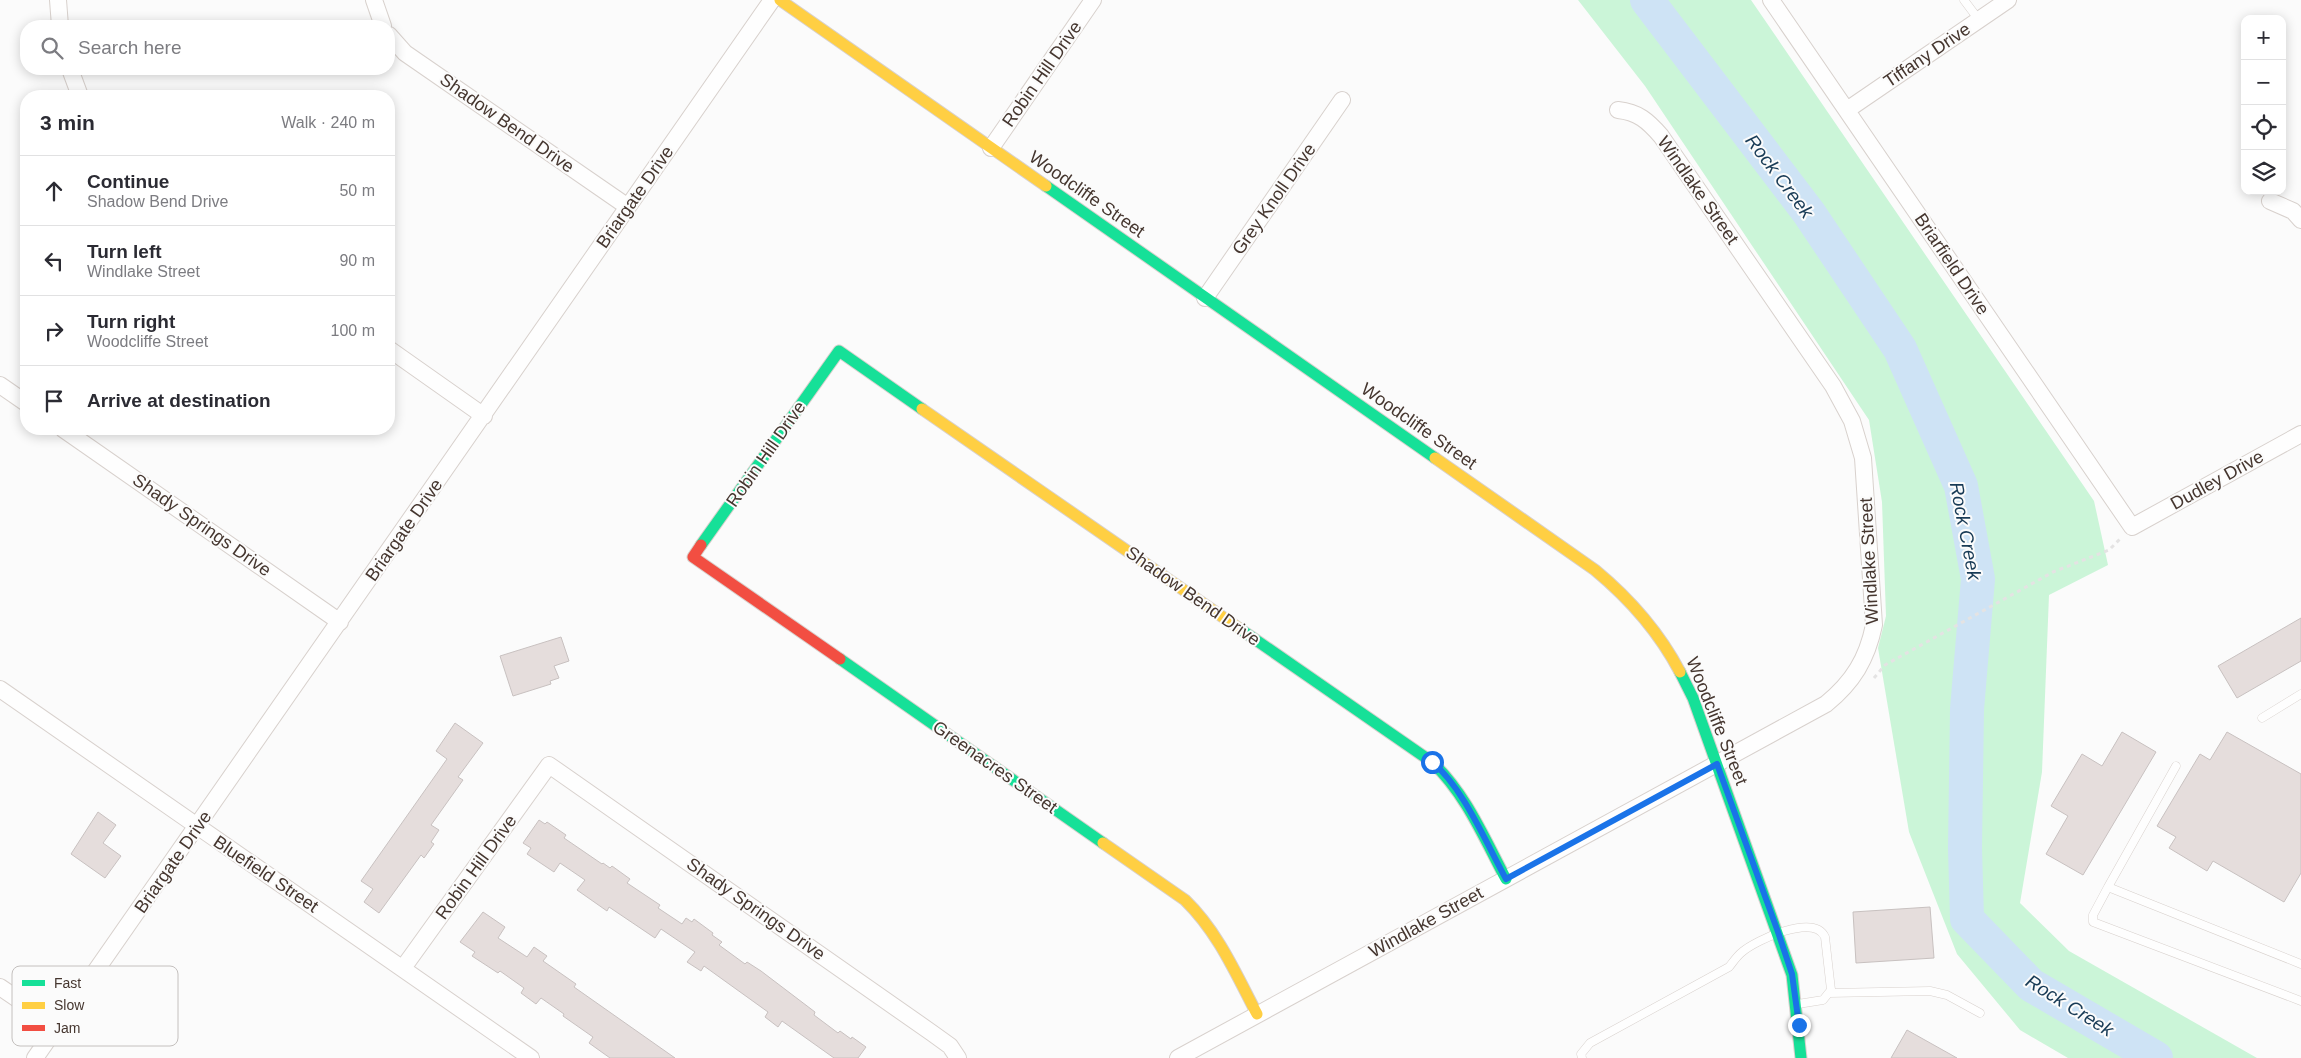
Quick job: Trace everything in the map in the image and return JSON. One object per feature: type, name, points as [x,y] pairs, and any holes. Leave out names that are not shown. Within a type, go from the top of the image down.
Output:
[{"type":"street","points":[[58,0],[60,20]]},
{"type":"street","points":[[374,0],[381,20]]},
{"type":"street","name":"Briargate Drive","points":[[99,966],[772,0]]},
{"type":"street","name":"Woodcliffe Street","points":[[780,0],[1595,570],[1616,588],[1656,631],[1693,698],[1792,974],[1801,1058]]},
{"type":"street","name":"Robin Hill Drive","points":[[991,148],[1093,0]]},
{"type":"street","name":"Briarfield Drive","points":[[1771,0],[2132,527]]},
{"type":"street","name":"Tiffany Drive","points":[[1846,110],[2008,0]]},
{"type":"street","name":"Shadow Bend Drive","points":[[395,42],[405,53],[628,207]]},
{"type":"street","points":[[72,75],[78,90]]},
{"type":"street","name":"Grey Knoll Drive","points":[[1205,298],[1342,100]]},
{"type":"street","name":"Windlake Street","points":[[1178,1058],[1826,704],[1849,683],[1869,649],[1874,625],[1862,458],[1852,421],[1833,386],[1661,136],[1646,119],[1631,112],[1618,110]]},
{"type":"street","points":[[2270,201],[2293,211],[2301,220]]},
{"type":"street","name":"Shadow Bend Drive","points":[[839,351],[1445,772],[1458,791],[1506,879]]},
{"type":"street","name":"Robin Hill Drive","points":[[693,557],[839,351]]},
{"type":"street","points":[[395,353],[484,416]]},
{"type":"street","points":[[0,385],[20,399]]},
{"type":"street","name":"Shady Springs Drive","points":[[72,435],[340,622]]},
{"type":"street","name":"Dudley Drive","points":[[2132,527],[2300,435]]},
{"type":"street","name":"Greenacres Street","points":[[693,557],[1185,900],[1197,910],[1209,926],[1257,1014]]},
{"type":"street","name":"Bluefield Street","points":[[0,689],[531,1058]]},
{"type":"street","name":"Robin Hill Drive","points":[[403,968],[549,765]]},
{"type":"street","name":"Shady Springs Drive","points":[[549,765],[932,1033],[950,1046],[958,1058]]},
{"type":"street","points":[[0,986],[12,994]]},
{"type":"street","name":"Briargate Drive","points":[[35,1058],[43,1046]]},
{"type":"lane","points":[[1964,0],[1979,20]]},
{"type":"lane","points":[[2262,718],[2301,694]]},
{"type":"lane","points":[[2176,766],[2092,915],[2093,922],[2301,1001]]},
{"type":"lane","points":[[2108,887],[2301,964]]},
{"type":"lane","points":[[1582,1058],[1581,1054],[1590,1043],[1729,967],[1743,951],[1778,932],[1810,927],[1823,933],[1831,982],[1829,994],[1823,1000],[1796,1004]]},
{"type":"lane","points":[[1829,994],[1930,991],[1947,995],[1980,1013]]},
{"type":"path","points":[[1900,657],[2053,572],[2109,550],[2132,527]]},
{"type":"green space","points":[[1578,0],[1751,0],[2094,501],[2108,565],[2049,595],[2042,772],[2020,903],[2069,951],[2257,1058],[2068,1058],[2020,1030],[1957,954],[1909,832],[1878,648],[1886,616],[1882,502],[1869,420],[1645,86]]},
{"type":"building","points":[[2301,618],[2301,661],[2237,698],[2218,666]]},
{"type":"building","points":[[561,637],[569,661],[554,666],[559,678],[550,681],[551,684],[513,696],[500,656]]},
{"type":"building","points":[[455,723],[483,743],[458,777],[463,780],[431,825],[439,830],[431,842],[434,844],[424,858],[421,855],[379,913],[364,902],[373,889],[361,881],[447,759],[436,751]]},
{"type":"building","points":[[2122,732],[2156,752],[2083,875],[2046,854],[2068,816],[2051,806],[2082,754],[2102,766]]},
{"type":"building","points":[[2227,732],[2301,774],[2301,873],[2284,902],[2213,861],[2207,871],[2169,848],[2176,837],[2157,826],[2200,754],[2210,760]]},
{"type":"building","points":[[98,812],[116,825],[103,843],[121,856],[105,878],[71,854]]},
{"type":"building","points":[[539,820],[545,824],[547,822],[566,835],[564,838],[602,864],[610,868],[612,866],[630,879],[627,883],[660,905],[658,908],[682,924],[686,918],[692,922],[694,919],[722,942],[719,945],[745,964],[747,962],[761,971],[815,1012],[814,1015],[838,1033],[840,1031],[851,1039],[852,1037],[866,1047],[858,1058],[834,1058],[782,1021],[778,1027],[765,1017],[768,1012],[704,966],[701,971],[687,962],[695,952],[661,929],[655,938],[609,907],[607,911],[577,890],[585,880],[560,863],[554,872],[527,854],[531,848],[523,843]]},
{"type":"building","points":[[1930,907],[1934,958],[1856,963],[1853,912]]},
{"type":"building","points":[[483,912],[505,927],[498,938],[527,957],[534,947],[547,956],[543,961],[576,984],[574,987],[675,1058],[610,1058],[589,1043],[593,1037],[563,1016],[564,1014],[541,998],[536,1004],[521,993],[524,988],[500,971],[498,973],[472,956],[475,952],[460,942]]},
{"type":"building","points":[[1907,1030],[1957,1058],[1891,1058]]},
{"type":"waterway","name":"Rock Creek","points":[[1647,0],[1809,213],[1900,349],[1961,486],[1978,579],[1967,709],[1965,848],[1967,919],[2031,985],[2156,1058]]},
{"type":"traffic: fast","points":[[1046,186],[1435,458]]},
{"type":"traffic: fast","points":[[701,545],[839,351],[922,409]]},
{"type":"traffic: fast","points":[[1240,629],[1432,762],[1465,802],[1506,879]]},
{"type":"traffic: fast","points":[[840,659],[1103,843]]},
{"type":"traffic: fast","points":[[1680,672],[1693,698],[1792,975],[1801,1058]]},
{"type":"traffic: slow","points":[[780,0],[1046,186]]},
{"type":"traffic: slow","points":[[922,409],[1240,629]]},
{"type":"traffic: slow","points":[[1435,458],[1608,581],[1643,617],[1663,643],[1680,672]]},
{"type":"traffic: slow","points":[[1103,843],[1185,900],[1197,912],[1226,954],[1257,1014]]},
{"type":"traffic: jam","points":[[701,545],[693,557],[840,659]]},
{"type":"route","points":[[1432,762],[1445,772],[1458,791],[1506,879],[1717,764],[1792,974],[1799,1025]]}]
